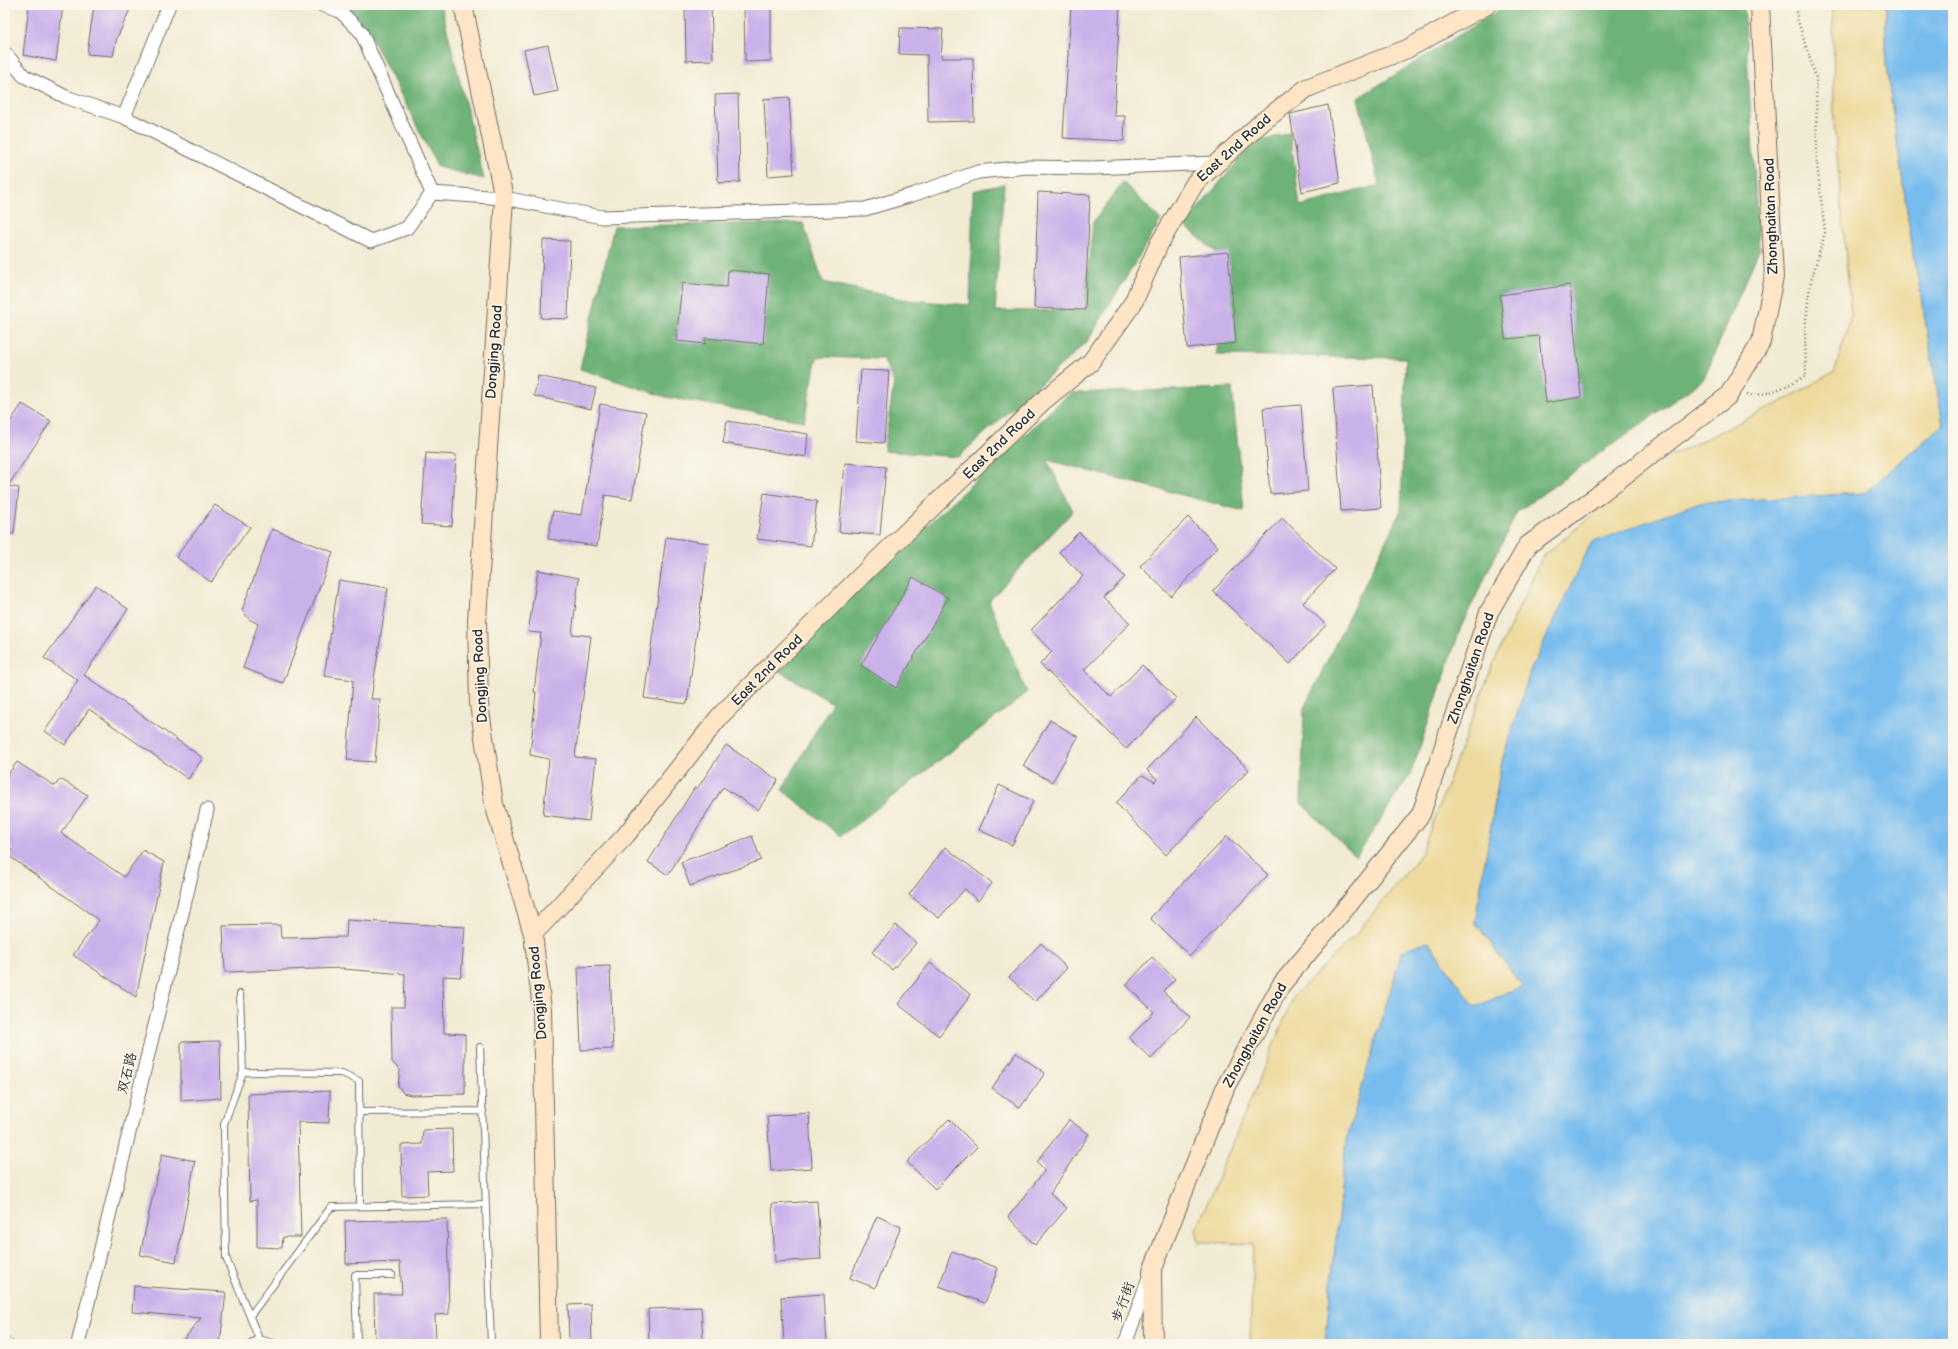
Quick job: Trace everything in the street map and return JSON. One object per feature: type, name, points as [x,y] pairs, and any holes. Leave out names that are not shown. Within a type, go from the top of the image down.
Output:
[{"type":"main road","name":"Dongjing Road","points":[[463,5],[504,198],[476,620],[479,704],[494,804],[533,934],[542,1010],[549,1344]]},
{"type":"main road","name":"East 2nd Road","points":[[533,934],[626,835],[720,716],[871,566],[1043,401],[1091,362],[1133,303],[1159,244],[1195,183],[1262,122],[1307,88],[1407,48],[1486,5]]},
{"type":"main road","name":"Zhonghaitan Road","points":[[1154,1344],[1152,1271],[1226,1086],[1281,985],[1350,903],[1421,814],[1489,612],[1528,545],[1622,477],[1728,396],[1760,342],[1774,276],[1760,5]]},
{"type":"street","points":[[124,117],[169,5]]},
{"type":"street","points":[[322,5],[340,11],[361,32],[432,193]]},
{"type":"street","points":[[5,53],[24,76],[66,97],[124,117],[371,241],[406,228],[432,193]]},
{"type":"street","points":[[432,193],[504,198],[602,217],[865,209],[912,195],[978,172],[1027,167],[1091,168],[1216,163]]},
{"type":"street","name":"双石路","points":[[78,1344],[207,810]]},
{"type":"street","name":"步行街","points":[[1125,1344],[1152,1271]]},
{"type":"lane","points":[[240,994],[243,1072],[224,1124],[226,1258],[259,1338],[276,1344]]},
{"type":"lane","points":[[480,1047],[491,1344]]},
{"type":"lane","points":[[243,1072],[342,1073],[359,1082],[360,1206]]},
{"type":"lane","points":[[359,1112],[483,1111]]},
{"type":"lane","points":[[250,1316],[331,1206],[486,1204]]},
{"type":"lane","points":[[357,1344],[355,1275],[392,1275]]},
{"type":"lane","points":[[251,1344],[259,1338]]},
{"type":"path","points":[[1731,391],[1752,396],[1782,389],[1806,376],[1805,330],[1810,285],[1825,233],[1817,163],[1816,78],[1797,18],[1797,5]]},
{"type":"path","points":[[5,1336],[16,1344]]},
{"type":"green space","points":[[345,5],[441,5],[484,179],[438,167],[365,25]]},
{"type":"green space","points":[[1507,5],[1744,5],[1759,250],[1703,380],[1517,512],[1461,627],[1411,773],[1356,857],[1301,803],[1304,708],[1401,510],[1406,358],[1216,355],[1231,265],[1184,225],[1253,143],[1290,133],[1300,206],[1379,185],[1358,98]]},
{"type":"green space","points":[[1123,182],[1161,220],[1087,342],[958,457],[884,451],[894,382],[883,359],[817,357],[804,421],[666,397],[580,369],[614,226],[803,223],[823,282],[907,300],[970,305],[973,191],[1004,184],[995,311],[1084,310],[1093,222]]},
{"type":"green space","points":[[1232,388],[1244,511],[1047,460],[1073,511],[989,601],[1027,693],[841,836],[782,790],[832,703],[776,669],[800,643],[1070,393]]},
{"type":"sand","points":[[1831,5],[1886,5],[1886,65],[1910,232],[1943,424],[1865,493],[1697,503],[1531,669],[1501,765],[1475,922],[1523,986],[1475,1007],[1428,941],[1346,1141],[1325,1344],[1250,1344],[1253,1244],[1199,1242],[1196,1230],[1294,996],[1356,934],[1421,854],[1491,669],[1542,557],[1654,464],[1783,401],[1835,371],[1851,316],[1834,121],[1833,19]]},
{"type":"water","points":[[1886,5],[1953,5],[1953,1344],[1325,1344],[1346,1141],[1402,951],[1427,941],[1475,1007],[1522,986],[1475,922],[1501,765],[1531,669],[1591,543],[1697,503],[1865,493],[1943,425],[1910,232],[1886,65]]},
{"type":"building","points":[[29,5],[63,5],[56,61],[23,55]]},
{"type":"building","points":[[94,5],[132,5],[117,38],[113,56],[87,54]]},
{"type":"building","points":[[685,5],[711,5],[713,60],[686,61]]},
{"type":"building","points":[[744,5],[771,5],[771,61],[745,62]]},
{"type":"building","points":[[1071,5],[1120,5],[1114,116],[1125,116],[1124,141],[1063,138]]},
{"type":"building","points":[[900,28],[943,29],[941,58],[973,58],[974,121],[928,122],[927,55],[899,54]]},
{"type":"building","points":[[548,45],[558,91],[534,96],[524,50]]},
{"type":"building","points":[[738,94],[740,182],[718,183],[715,95]]},
{"type":"building","points":[[789,97],[794,174],[768,176],[764,99]]},
{"type":"building","points":[[1328,105],[1340,183],[1302,192],[1290,114]]},
{"type":"building","points":[[1038,192],[1090,195],[1085,310],[1034,308]]},
{"type":"building","points":[[543,240],[570,241],[568,319],[541,318]]},
{"type":"building","points":[[1228,252],[1236,343],[1187,348],[1179,257]]},
{"type":"building","points":[[728,270],[769,274],[763,344],[705,338],[705,344],[676,341],[682,283],[727,287]]},
{"type":"building","points":[[1570,285],[1581,397],[1546,403],[1539,336],[1505,339],[1500,295]]},
{"type":"building","points":[[861,370],[889,371],[884,443],[856,441]]},
{"type":"building","points":[[538,376],[596,388],[591,409],[534,396]]},
{"type":"building","points":[[1373,385],[1381,508],[1341,511],[1333,388]]},
{"type":"building","points":[[22,404],[51,421],[8,486],[19,488],[14,534],[5,533],[5,430]]},
{"type":"building","points":[[600,404],[646,412],[632,499],[605,495],[597,546],[548,539],[553,511],[582,515]]},
{"type":"building","points":[[1301,405],[1308,491],[1270,494],[1263,408]]},
{"type":"building","points":[[727,421],[808,434],[806,457],[723,443]]},
{"type":"building","points":[[426,453],[456,455],[452,526],[421,524]]},
{"type":"building","points":[[845,463],[886,467],[880,535],[839,532]]},
{"type":"building","points":[[764,493],[817,501],[811,546],[757,539]]},
{"type":"building","points":[[215,505],[250,527],[211,582],[176,557]]},
{"type":"building","points":[[1188,517],[1218,547],[1171,596],[1140,566]]},
{"type":"building","points":[[1282,518],[1335,569],[1303,603],[1326,625],[1290,664],[1213,591]]},
{"type":"building","points":[[272,529],[333,552],[283,683],[243,668],[258,624],[249,619],[242,610]]},
{"type":"building","points":[[1079,532],[1125,577],[1104,598],[1130,623],[1084,670],[1111,697],[1142,665],[1176,698],[1126,749],[1040,664],[1052,652],[1031,630],[1083,576],[1059,552]]},
{"type":"building","points":[[666,537],[709,543],[687,704],[644,698]]},
{"type":"building","points":[[538,570],[579,578],[572,634],[591,636],[575,757],[596,759],[589,821],[543,815],[549,759],[530,755],[536,692],[534,692],[541,633],[528,632]]},
{"type":"building","points":[[913,577],[948,598],[896,688],[861,665]]},
{"type":"building","points":[[339,580],[388,588],[371,699],[380,699],[375,762],[347,760],[353,680],[324,676]]},
{"type":"building","points":[[96,585],[128,609],[84,675],[203,758],[188,779],[89,709],[65,745],[45,731],[78,680],[44,658]]},
{"type":"building","points":[[1196,717],[1249,770],[1166,855],[1116,803],[1142,775],[1155,782],[1157,779],[1147,770]]},
{"type":"building","points":[[1050,720],[1078,737],[1052,782],[1023,766]]},
{"type":"building","points":[[726,745],[778,780],[758,810],[723,787],[668,875],[648,862],[695,787],[697,789]]},
{"type":"building","points":[[17,762],[55,786],[60,779],[88,795],[61,833],[124,877],[143,850],[164,862],[136,997],[73,955],[99,920],[9,856],[12,850],[5,845],[5,779]]},
{"type":"building","points":[[999,785],[1033,801],[1012,845],[979,830]]},
{"type":"building","points":[[752,836],[761,860],[690,886],[681,862]]},
{"type":"building","points":[[1227,836],[1268,875],[1190,956],[1150,918]]},
{"type":"building","points":[[945,847],[992,883],[978,901],[965,889],[939,918],[909,895]]},
{"type":"building","points":[[347,920],[465,927],[461,977],[443,976],[444,1033],[465,1034],[465,1094],[411,1095],[403,1093],[398,1086],[400,1070],[392,1062],[391,1007],[404,1007],[405,974],[343,969],[344,968],[225,972],[223,926],[280,925],[281,938],[346,937]]},
{"type":"building","points":[[896,925],[916,943],[892,970],[872,952]]},
{"type":"building","points":[[1041,943],[1067,968],[1035,1002],[1009,977]]},
{"type":"building","points":[[1152,957],[1175,979],[1163,991],[1190,1017],[1151,1059],[1129,1038],[1154,1012],[1126,985]]},
{"type":"building","points":[[930,963],[971,995],[939,1036],[898,1004]]},
{"type":"building","points":[[610,966],[613,1049],[581,1050],[578,967]]},
{"type":"building","points":[[220,1041],[221,1098],[181,1101],[181,1042]]},
{"type":"building","points":[[1016,1053],[1045,1073],[1020,1108],[992,1088]]},
{"type":"building","points":[[330,1091],[329,1123],[298,1122],[301,1237],[283,1237],[282,1248],[257,1247],[257,1200],[250,1201],[248,1094]]},
{"type":"building","points":[[809,1113],[812,1168],[771,1171],[767,1116]]},
{"type":"building","points":[[949,1119],[977,1147],[935,1189],[907,1162]]},
{"type":"building","points":[[1069,1120],[1089,1134],[1050,1194],[1067,1208],[1035,1245],[1008,1217],[1045,1170],[1037,1162]]},
{"type":"building","points":[[452,1129],[453,1171],[427,1172],[428,1195],[402,1196],[401,1145],[422,1144],[423,1130]]},
{"type":"building","points":[[162,1154],[195,1161],[176,1262],[140,1255]]},
{"type":"building","points":[[817,1201],[821,1259],[775,1262],[772,1204]]},
{"type":"building","points":[[877,1216],[901,1227],[875,1288],[850,1278]]},
{"type":"building","points":[[447,1219],[449,1314],[435,1315],[436,1344],[375,1344],[374,1294],[402,1294],[400,1262],[346,1264],[345,1221]]},
{"type":"building","points":[[952,1251],[998,1268],[985,1303],[939,1286]]},
{"type":"building","points":[[134,1286],[226,1292],[220,1344],[180,1344],[201,1318],[132,1312]]},
{"type":"building","points":[[824,1294],[827,1344],[784,1344],[781,1297]]},
{"type":"building","points":[[591,1304],[592,1344],[569,1344],[568,1305]]},
{"type":"building","points":[[701,1307],[703,1340],[649,1343],[648,1309]]}]
